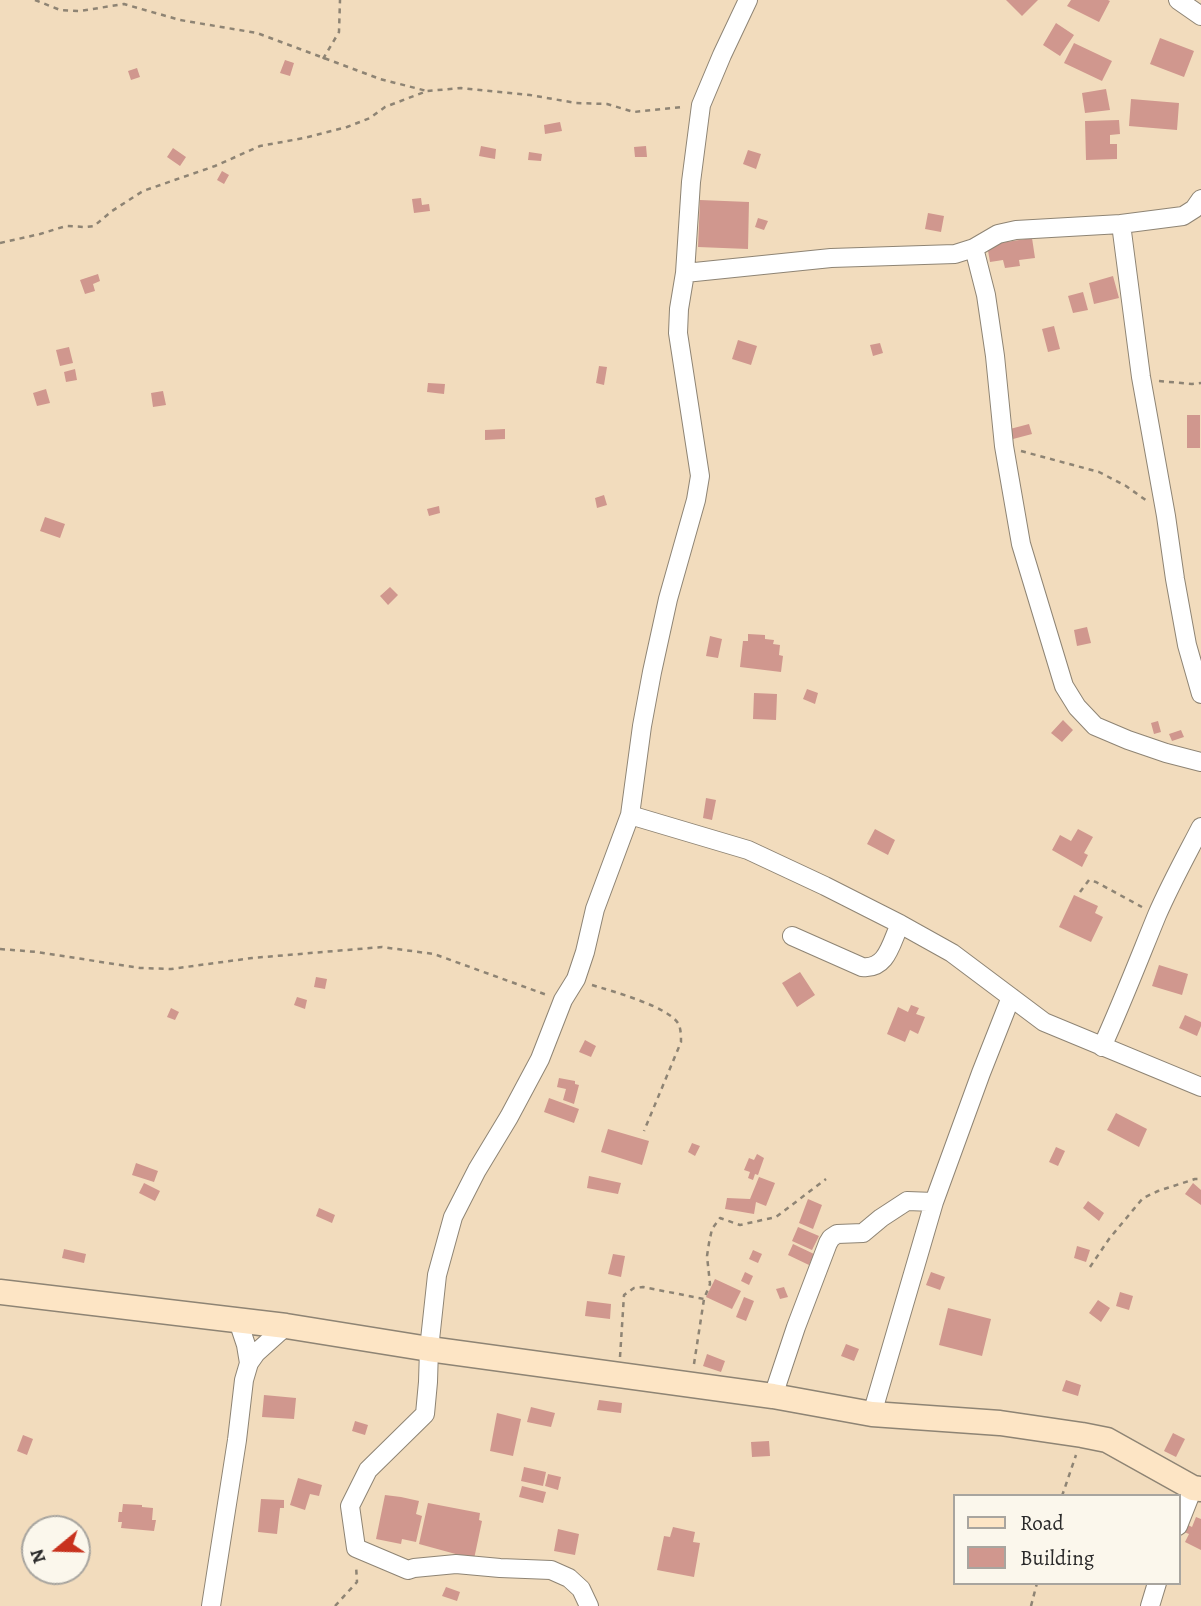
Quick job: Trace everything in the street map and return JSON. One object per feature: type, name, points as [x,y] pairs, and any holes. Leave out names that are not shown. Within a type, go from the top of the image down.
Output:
[{"type":"street","points":[[589,1606],[575,1583],[551,1570],[456,1564],[408,1570],[356,1548],[350,1506],[368,1470],[425,1414],[437,1275],[453,1217],[540,1059],[564,1000],[576,979],[595,909],[630,816],[652,671],[700,476],[678,333],[691,183],[701,105],[748,0]]},
{"type":"street","points":[[1178,0],[1201,16]]},
{"type":"street","points":[[685,273],[831,258],[955,254],[974,248],[998,234],[1016,230],[1121,225],[1182,216],[1194,209],[1201,199]]},
{"type":"street","points":[[1121,225],[1142,377],[1167,516],[1175,579],[1187,645],[1201,694]]},
{"type":"street","points":[[974,248],[988,307],[1004,446],[1021,544],[1064,686],[1077,707],[1095,726],[1166,753],[1201,762]]},
{"type":"street","points":[[630,816],[748,850],[825,886],[952,953],[1044,1022],[1201,1087]]},
{"type":"street","points":[[1102,1046],[1157,915],[1201,827]]},
{"type":"street","points":[[792,936],[862,967],[871,968],[884,959],[900,924]]},
{"type":"street","points":[[872,1414],[934,1202],[1011,998]]},
{"type":"street","points":[[773,1396],[796,1327],[831,1238],[836,1234],[863,1233],[881,1217],[907,1201],[934,1202]]},
{"type":"street","points":[[0,1292],[286,1326],[429,1349],[773,1396],[872,1414],[1000,1423],[1082,1435],[1107,1440],[1197,1488],[1180,1522]]},
{"type":"street","points":[[238,1321],[249,1363]]},
{"type":"street","points":[[211,1606],[244,1380],[249,1363],[256,1353],[286,1326]]},
{"type":"street","points":[[1150,1606],[1156,1585]]},
{"type":"path","points":[[35,0],[60,10],[80,11],[124,4],[180,19],[257,33],[380,79],[428,91]]},
{"type":"path","points":[[323,59],[339,32],[340,0]]},
{"type":"path","points":[[0,243],[66,226],[94,226],[143,191],[215,166],[260,146],[347,127],[370,118],[385,107],[428,91],[461,88],[530,94],[576,103],[607,104],[634,112],[701,105]]},
{"type":"path","points":[[1142,377],[1166,383],[1201,383]]},
{"type":"path","points":[[1004,446],[1099,472],[1126,486],[1167,516]]},
{"type":"path","points":[[1080,892],[1089,880],[1096,881],[1157,915]]},
{"type":"path","points":[[0,949],[140,968],[171,969],[252,958],[382,947],[434,954],[564,1000]]},
{"type":"path","points":[[576,979],[659,1008],[680,1027],[681,1042],[644,1131]]},
{"type":"path","points":[[691,1384],[704,1299],[710,1284],[707,1256],[712,1229],[720,1218],[740,1225],[776,1217],[826,1179]]},
{"type":"path","points":[[1090,1267],[1143,1198],[1201,1179]]},
{"type":"path","points":[[618,1374],[624,1295],[628,1291],[643,1287],[704,1299]]},
{"type":"path","points":[[1063,1494],[1082,1435]]},
{"type":"path","points":[[334,1606],[358,1582],[356,1548]]},
{"type":"path","points":[[1031,1606],[1036,1585]]},
{"type":"building","points":[[1006,0],[1038,0],[1022,16]]},
{"type":"building","points":[[1071,0],[1110,1],[1099,22],[1067,6]]},
{"type":"building","points":[[1056,23],[1074,35],[1060,56],[1043,45]]},
{"type":"building","points":[[1160,38],[1194,51],[1184,77],[1150,64]]},
{"type":"building","points":[[1074,43],[1112,61],[1102,81],[1064,63]]},
{"type":"building","points":[[285,60],[294,63],[290,76],[280,73]]},
{"type":"building","points":[[137,68],[140,77],[131,80],[128,71]]},
{"type":"building","points":[[1106,89],[1110,110],[1085,113],[1082,93]]},
{"type":"building","points":[[1131,99],[1179,103],[1177,130],[1129,126]]},
{"type":"building","points":[[1119,120],[1120,134],[1110,135],[1110,144],[1117,144],[1117,159],[1086,160],[1085,121]]},
{"type":"building","points":[[560,122],[562,131],[545,134],[544,125]]},
{"type":"building","points":[[481,146],[496,149],[495,159],[479,156]]},
{"type":"building","points":[[646,146],[647,157],[635,157],[634,147]]},
{"type":"building","points":[[173,148],[186,157],[180,166],[167,157]]},
{"type":"building","points":[[748,150],[761,154],[756,169],[743,164]]},
{"type":"building","points":[[529,152],[542,154],[541,161],[528,160]]},
{"type":"building","points":[[222,171],[229,175],[224,184],[217,180]]},
{"type":"building","points":[[421,198],[422,205],[429,204],[430,211],[414,213],[412,199]]},
{"type":"building","points":[[700,200],[749,202],[748,249],[698,247]]},
{"type":"building","points":[[928,213],[944,216],[941,232],[925,229]]},
{"type":"building","points":[[758,218],[768,221],[764,230],[755,227]]},
{"type":"building","points":[[1032,238],[1035,258],[1019,260],[1020,266],[1005,268],[1003,260],[990,262],[987,245]]},
{"type":"building","points":[[98,274],[100,281],[93,284],[95,291],[85,294],[80,280]]},
{"type":"building","points":[[1113,276],[1119,298],[1094,304],[1089,283]]},
{"type":"building","points":[[1083,292],[1088,310],[1073,313],[1068,296]]},
{"type":"building","points":[[1054,326],[1060,349],[1048,352],[1042,329]]},
{"type":"building","points":[[738,340],[757,346],[751,365],[732,359]]},
{"type":"building","points":[[880,343],[883,353],[873,356],[870,345]]},
{"type":"building","points":[[69,347],[73,363],[60,366],[56,350]]},
{"type":"building","points":[[599,366],[607,367],[604,385],[596,383]]},
{"type":"building","points":[[75,369],[77,380],[66,382],[64,372]]},
{"type":"building","points":[[428,383],[445,384],[444,394],[427,392]]},
{"type":"building","points":[[46,389],[50,403],[37,406],[33,393]]},
{"type":"building","points":[[163,391],[166,405],[153,407],[151,393]]},
{"type":"building","points":[[1187,415],[1200,415],[1200,448],[1187,448]]},
{"type":"building","points":[[1029,424],[1032,434],[1013,439],[1010,429]]},
{"type":"building","points":[[505,429],[505,439],[485,440],[485,430]]},
{"type":"building","points":[[604,495],[607,505],[597,508],[595,498]]},
{"type":"building","points":[[439,506],[440,513],[429,516],[427,509]]},
{"type":"building","points":[[45,517],[65,524],[60,538],[40,531]]},
{"type":"building","points":[[390,587],[398,595],[388,605],[380,596]]},
{"type":"building","points":[[1087,627],[1091,643],[1077,646],[1074,630]]},
{"type":"building","points":[[748,634],[765,635],[765,639],[774,640],[773,644],[780,645],[779,655],[783,656],[781,672],[740,667],[743,641],[748,641]]},
{"type":"building","points":[[710,636],[722,639],[718,658],[706,656]]},
{"type":"building","points":[[807,689],[818,693],[815,704],[803,699]]},
{"type":"building","points":[[754,693],[777,694],[776,720],[753,719]]},
{"type":"building","points":[[1063,720],[1073,730],[1062,742],[1051,733]]},
{"type":"building","points":[[1158,721],[1161,732],[1154,734],[1151,723]]},
{"type":"building","points":[[1181,730],[1184,737],[1172,741],[1169,734]]},
{"type":"building","points":[[706,798],[716,800],[712,820],[703,818]]},
{"type":"building","points":[[875,829],[895,840],[888,855],[867,844]]},
{"type":"building","points":[[1078,829],[1093,837],[1084,853],[1088,855],[1082,867],[1052,850],[1060,835],[1071,841]]},
{"type":"building","points":[[1074,895],[1098,906],[1095,913],[1103,917],[1091,942],[1059,927]]},
{"type":"building","points":[[1159,965],[1188,974],[1182,995],[1152,986]]},
{"type":"building","points":[[800,972],[815,995],[797,1007],[782,983]]},
{"type":"building","points":[[316,977],[327,979],[325,989],[314,987]]},
{"type":"building","points":[[297,997],[307,1000],[305,1009],[294,1005]]},
{"type":"building","points":[[911,1005],[919,1008],[916,1014],[925,1017],[918,1034],[910,1030],[905,1042],[887,1034],[898,1007],[908,1012]]},
{"type":"building","points":[[171,1008],[179,1012],[175,1020],[167,1017]]},
{"type":"building","points":[[1185,1015],[1201,1022],[1197,1036],[1179,1028]]},
{"type":"building","points":[[585,1040],[596,1046],[591,1057],[579,1052]]},
{"type":"building","points":[[559,1078],[575,1081],[575,1084],[579,1085],[574,1104],[563,1100],[566,1089],[557,1087]]},
{"type":"building","points":[[549,1098],[579,1109],[574,1123],[544,1112]]},
{"type":"building","points":[[1116,1113],[1147,1129],[1139,1147],[1107,1130]]},
{"type":"building","points":[[608,1129],[649,1141],[642,1165],[601,1152]]},
{"type":"building","points":[[692,1143],[700,1146],[695,1156],[688,1152]]},
{"type":"building","points":[[1056,1147],[1065,1151],[1058,1166],[1049,1162]]},
{"type":"building","points":[[757,1154],[764,1158],[758,1175],[755,1174],[753,1180],[748,1178],[750,1172],[744,1170],[749,1158],[754,1160]]},
{"type":"building","points":[[136,1163],[158,1171],[154,1182],[132,1175]]},
{"type":"building","points":[[589,1176],[621,1183],[618,1194],[587,1188]]},
{"type":"building","points":[[759,1177],[775,1183],[766,1206],[756,1202],[754,1214],[725,1209],[727,1198],[750,1199]]},
{"type":"building","points":[[144,1183],[160,1191],[155,1201],[139,1193]]},
{"type":"building","points":[[1193,1183],[1201,1190],[1201,1205],[1185,1194]]},
{"type":"building","points":[[808,1199],[822,1205],[813,1229],[799,1223]]},
{"type":"building","points":[[1088,1201],[1104,1213],[1099,1221],[1083,1208]]},
{"type":"building","points":[[319,1208],[335,1215],[332,1223],[316,1216]]},
{"type":"building","points":[[798,1227],[819,1236],[812,1250],[792,1241]]},
{"type":"building","points":[[793,1244],[814,1254],[809,1265],[788,1255]]},
{"type":"building","points":[[1077,1246],[1090,1250],[1086,1262],[1074,1258]]},
{"type":"building","points":[[64,1249],[86,1254],[84,1263],[62,1258]]},
{"type":"building","points":[[753,1250],[762,1254],[758,1263],[749,1259]]},
{"type":"building","points":[[613,1254],[625,1256],[621,1277],[608,1274]]},
{"type":"building","points":[[745,1272],[753,1276],[749,1285],[741,1281]]},
{"type":"building","points":[[931,1272],[945,1277],[940,1290],[926,1285]]},
{"type":"building","points":[[715,1279],[741,1291],[732,1309],[706,1297]]},
{"type":"building","points":[[784,1287],[788,1297],[780,1299],[776,1289]]},
{"type":"building","points":[[1120,1292],[1133,1296],[1129,1310],[1116,1306]]},
{"type":"building","points":[[744,1297],[754,1301],[746,1321],[736,1317]]},
{"type":"building","points":[[1098,1300],[1110,1308],[1101,1322],[1089,1313]]},
{"type":"building","points":[[587,1301],[611,1304],[610,1319],[585,1316]]},
{"type":"building","points":[[948,1308],[991,1319],[982,1356],[939,1345]]},
{"type":"building","points":[[846,1344],[859,1349],[854,1361],[841,1356]]},
{"type":"building","points":[[707,1354],[725,1361],[721,1372],[703,1366]]},
{"type":"building","points":[[1066,1380],[1081,1385],[1078,1396],[1062,1391]]},
{"type":"building","points":[[264,1395],[296,1398],[294,1419],[262,1417]]},
{"type":"building","points":[[599,1400],[622,1403],[621,1413],[597,1410]]},
{"type":"building","points":[[531,1407],[555,1413],[551,1427],[527,1422]]},
{"type":"building","points":[[497,1413],[521,1419],[513,1456],[490,1451]]},
{"type":"building","points":[[355,1421],[368,1425],[365,1435],[352,1431]]},
{"type":"building","points":[[1173,1433],[1185,1439],[1176,1457],[1164,1451]]},
{"type":"building","points":[[23,1435],[33,1439],[27,1455],[17,1451]]},
{"type":"building","points":[[769,1441],[770,1456],[752,1457],[751,1442]]},
{"type":"building","points":[[524,1467],[546,1472],[543,1486],[521,1481]]},
{"type":"building","points":[[548,1474],[561,1477],[558,1490],[545,1486]]},
{"type":"building","points":[[298,1478],[322,1485],[319,1496],[310,1494],[305,1510],[290,1505]]},
{"type":"building","points":[[522,1486],[546,1492],[543,1503],[519,1497]]},
{"type":"building","points":[[385,1495],[419,1501],[416,1514],[422,1516],[416,1542],[402,1539],[401,1544],[376,1539]]},
{"type":"building","points":[[261,1499],[284,1500],[284,1508],[280,1508],[277,1534],[258,1532]]},
{"type":"building","points":[[428,1503],[480,1513],[479,1520],[482,1521],[474,1559],[419,1544]]},
{"type":"building","points":[[123,1504],[153,1508],[152,1520],[156,1520],[154,1531],[121,1528],[122,1522],[118,1522]]},
{"type":"building","points":[[1196,1517],[1201,1519],[1201,1550],[1185,1542],[1189,1534],[1184,1532],[1188,1525],[1192,1527]]},
{"type":"building","points":[[673,1527],[695,1532],[693,1542],[700,1543],[694,1577],[657,1570],[664,1536],[670,1537]]},
{"type":"building","points":[[558,1529],[579,1534],[575,1555],[554,1551]]},
{"type":"building","points":[[446,1587],[460,1592],[457,1601],[442,1596]]}]
